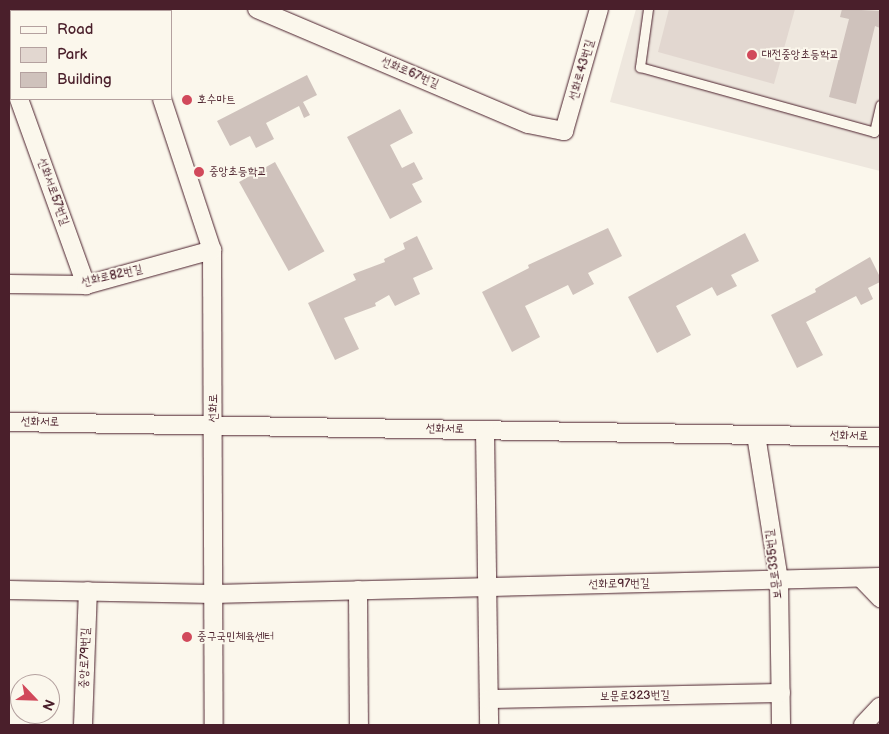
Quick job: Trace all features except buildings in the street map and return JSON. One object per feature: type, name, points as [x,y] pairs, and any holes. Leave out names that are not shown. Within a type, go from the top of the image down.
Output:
[{"type":"street","name":"선화로67번길","points":[[257,9],[528,124],[564,130]]},
{"type":"street","name":"선화로43번길","points":[[564,130],[599,9]]},
{"type":"street","name":"선화서로57번길","points":[[19,100],[86,285]]},
{"type":"street","name":"선화로","points":[[162,100],[212,250],[214,725]]},
{"type":"street","name":"선화로82번길","points":[[9,284],[86,285],[212,250]]},
{"type":"street","name":"선화서로","points":[[9,422],[880,437]]},
{"type":"street","points":[[485,430],[489,725]]},
{"type":"street","name":"보문로335번길","points":[[756,435],[779,580],[781,725]]},
{"type":"street","name":"선화로97번길","points":[[213,594],[862,578],[880,576]]},
{"type":"street","points":[[862,578],[880,598]]},
{"type":"street","points":[[9,590],[213,594]]},
{"type":"street","points":[[358,590],[359,725]]},
{"type":"street","name":"중앙로79번길","points":[[83,725],[88,591]]},
{"type":"street","name":"보문로323번길","points":[[489,699],[781,693]]},
{"type":"street","points":[[863,725],[880,707]]},
{"type":"lane","points":[[648,9],[640,67],[874,132],[880,105]]},
{"type":"shaded area","name":"대전중앙초등학교","points":[[636,9],[880,9],[880,171],[610,102]]},
{"type":"green space","points":[[669,9],[795,9],[774,84],[658,52]]},
{"type":"place","name":"대전중앙초등학교","points":[[752,55]]},
{"type":"place","name":"호수마트","points":[[187,100]]},
{"type":"place","name":"중앙초등학교","points":[[199,172]]},
{"type":"place","name":"중구국민체육센터","points":[[187,637]]}]
